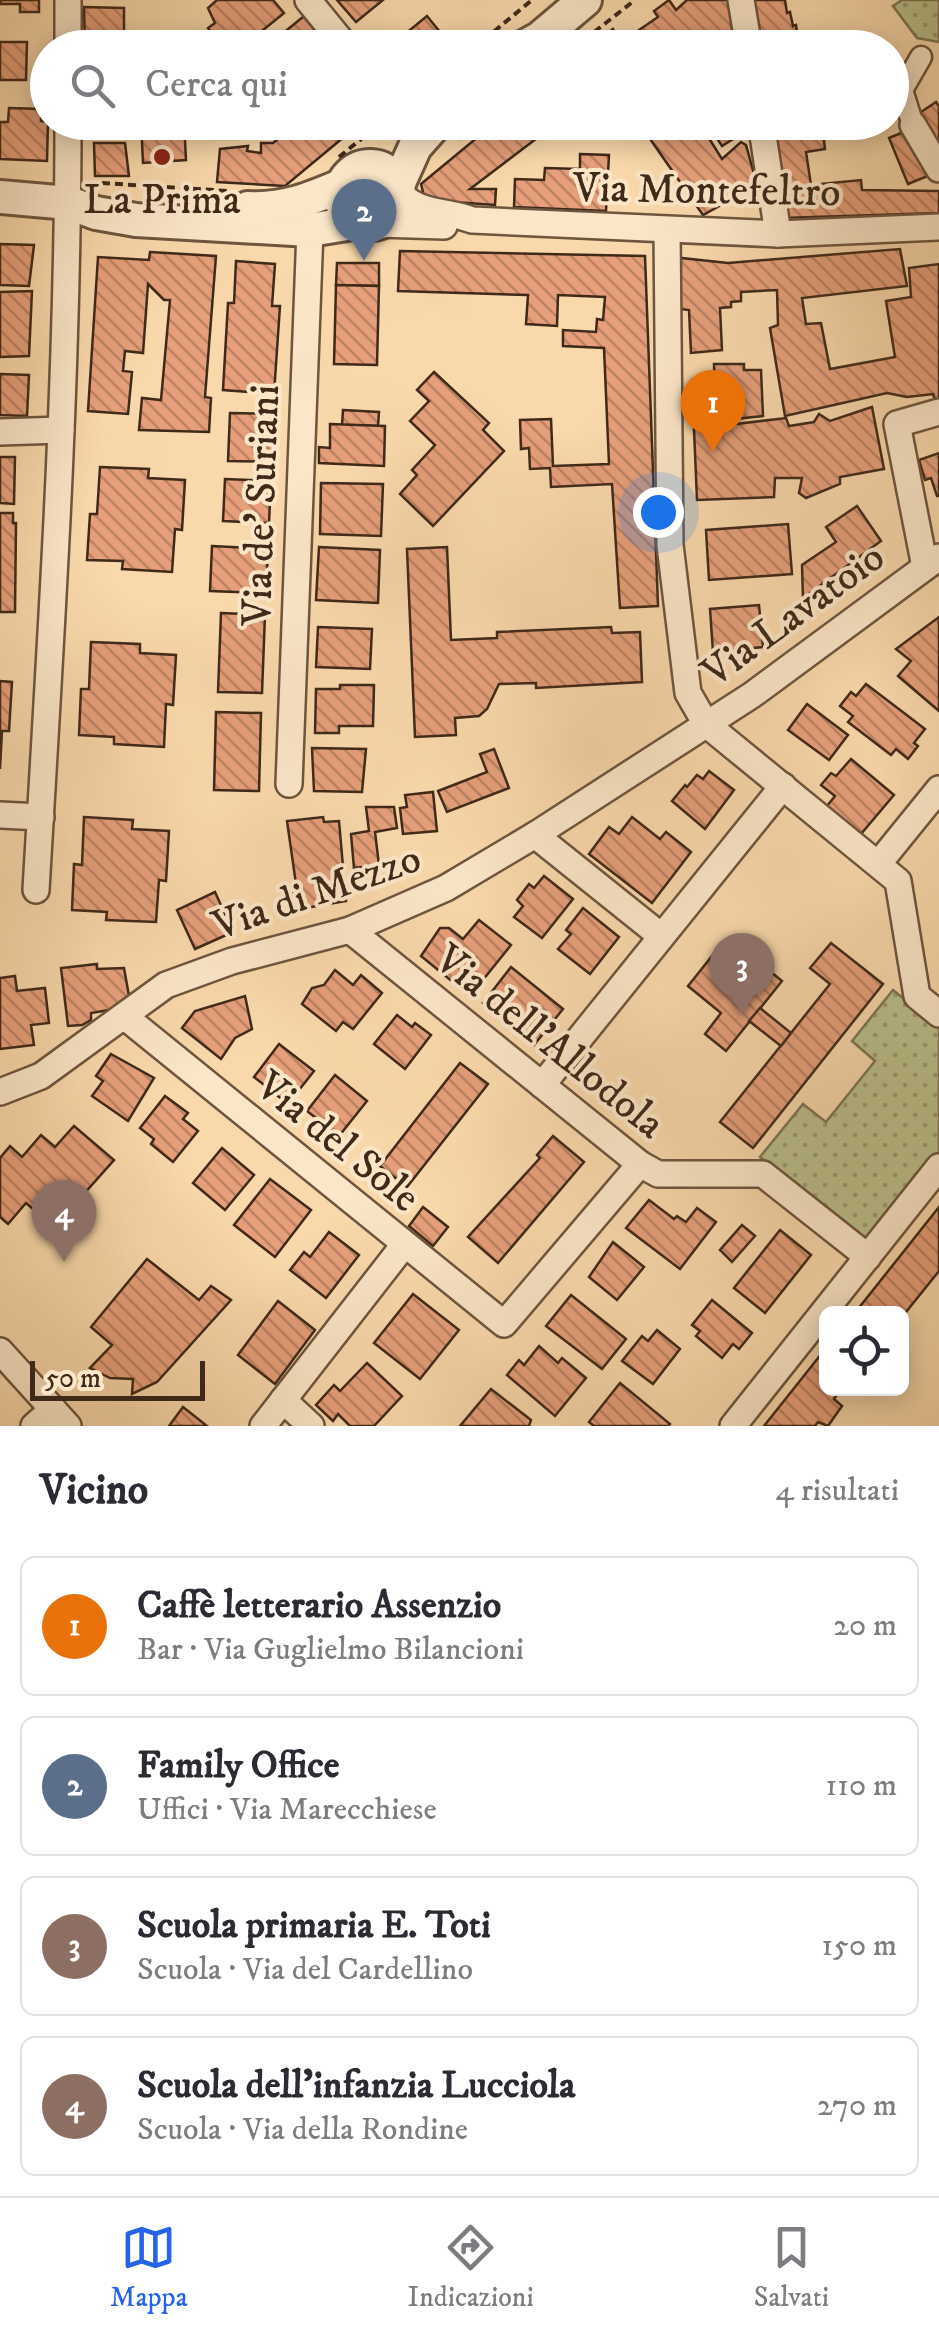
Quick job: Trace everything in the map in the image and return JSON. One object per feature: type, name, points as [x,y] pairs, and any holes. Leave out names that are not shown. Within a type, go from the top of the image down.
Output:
[{"type":"street","points":[[68,0],[68,30]]},
{"type":"street","points":[[308,0],[332,30]]},
{"type":"street","points":[[549,30],[585,0]]},
{"type":"street","points":[[741,0],[746,30]]},
{"type":"street","points":[[909,79],[922,58]]},
{"type":"street","points":[[909,114],[939,170]]},
{"type":"street","points":[[36,890],[61,430],[68,140]]},
{"type":"street","points":[[0,197],[69,192],[99,200],[274,210],[297,205],[388,140]]},
{"type":"street","points":[[69,192],[96,214],[136,220],[310,230],[368,223],[394,212],[415,147],[414,140]]},
{"type":"street","points":[[764,140],[778,234]]},
{"type":"street","points":[[349,170],[385,170],[399,190]]},
{"type":"street","points":[[349,170],[344,210],[368,223]]},
{"type":"street","name":"Via Montefeltro","points":[[399,190],[412,206],[472,220],[778,234],[939,228]]},
{"type":"street","name":"Via Montefeltro","points":[[368,223],[457,226],[472,220]]},
{"type":"street","name":"Via de' Suriani","points":[[289,784],[310,230]]},
{"type":"street","points":[[667,230],[670,545],[688,693],[706,724],[898,880],[917,996],[939,1014]]},
{"type":"street","name":"Via Lavatoio","points":[[706,724],[752,695],[932,562],[896,424],[939,412]]},
{"type":"street","points":[[0,432],[61,430]]},
{"type":"street","name":"Via di Mezzo","points":[[0,1092],[41,1076],[166,986],[232,961],[350,930],[446,888],[706,724]]},
{"type":"street","points":[[542,1086],[783,786]]},
{"type":"street","points":[[879,863],[939,790]]},
{"type":"street","points":[[0,815],[40,817]]},
{"type":"street","points":[[535,835],[661,936]]},
{"type":"street","name":"Via dell'Allodola","points":[[350,930],[640,1164],[658,1174],[763,1174],[868,1256]]},
{"type":"street","name":"Via del Sole","points":[[124,1016],[504,1324],[640,1164]]},
{"type":"street","points":[[733,1426],[939,1167]]},
{"type":"street","points":[[263,1426],[404,1245]]},
{"type":"street","points":[[0,1351],[52,1420]]},
{"type":"street","points":[[283,1400],[311,1426]]},
{"type":"path","points":[[496,30],[532,0]]},
{"type":"path","points":[[597,30],[636,0]]},
{"type":"path","points":[[349,170],[388,140]]},
{"type":"path","points":[[69,192],[230,191]]},
{"type":"green space","points":[[902,0],[939,0],[939,42],[917,38],[893,6]]},
{"type":"green space","points":[[893,990],[939,1027],[939,1152],[866,1242],[760,1157],[803,1104],[826,1122],[875,1061],[852,1041]]},
{"type":"building","points":[[0,0],[39,0],[39,12],[20,12],[20,4],[0,4]]},
{"type":"building","points":[[217,0],[273,0],[284,13],[263,30],[209,30],[215,23],[208,8]]},
{"type":"building","points":[[337,0],[383,0],[356,22]]},
{"type":"building","points":[[669,0],[676,10],[687,0],[728,0],[732,30],[639,30],[658,17],[654,11]]},
{"type":"building","points":[[754,0],[785,0],[797,30],[758,30]]},
{"type":"building","points":[[84,7],[124,8],[124,30],[85,30]]},
{"type":"building","points":[[304,16],[315,30],[287,30]]},
{"type":"building","points":[[427,16],[438,30],[410,30]]},
{"type":"building","points":[[0,42],[27,42],[26,80],[0,80]]},
{"type":"building","points":[[936,102],[939,106],[939,161],[912,118]]},
{"type":"building","points":[[9,108],[30,109],[30,140],[48,140],[47,161],[0,159],[0,122],[8,122]]},
{"type":"building","points":[[909,130],[930,175],[908,184],[890,140],[909,140]]},
{"type":"building","points":[[142,140],[185,140],[186,160],[143,163]]},
{"type":"building","points":[[340,140],[285,186],[217,182],[220,149],[248,146],[247,151],[261,153],[261,143]]},
{"type":"building","points":[[474,140],[535,140],[470,189],[496,189],[495,205],[425,200],[421,184]]},
{"type":"building","points":[[651,140],[710,140],[722,159],[741,142],[746,145],[757,185],[703,215]]},
{"type":"building","points":[[772,140],[824,140],[825,149],[806,152],[811,185],[861,180],[862,190],[939,191],[939,213],[782,218]]},
{"type":"building","points":[[94,143],[125,143],[129,176],[95,176]]},
{"type":"building","points":[[580,154],[609,155],[606,211],[514,207],[515,179],[544,180],[545,168],[580,169]]},
{"type":"building","points":[[0,244],[34,245],[29,286],[0,285]]},
{"type":"building","points":[[900,249],[907,286],[802,298],[806,324],[821,323],[830,369],[895,357],[886,301],[911,297],[909,268],[939,264],[939,400],[933,394],[907,397],[887,393],[785,416],[770,328],[778,325],[777,290],[741,292],[741,301],[720,308],[722,350],[691,353],[689,310],[680,309],[681,258],[728,263]]},
{"type":"building","points":[[400,251],[645,256],[658,606],[620,608],[612,484],[551,487],[550,468],[530,469],[529,448],[521,449],[520,420],[551,419],[553,466],[609,464],[604,348],[563,346],[563,330],[596,332],[597,319],[603,320],[605,297],[558,295],[557,326],[526,324],[528,295],[398,291]]},
{"type":"building","points":[[150,252],[216,256],[205,397],[211,398],[209,432],[139,430],[142,398],[161,400],[170,300],[164,300],[148,284],[143,353],[125,351],[123,371],[132,372],[128,414],[88,411],[98,257],[149,260]]},
{"type":"building","points":[[236,261],[275,264],[272,306],[280,306],[274,394],[223,390],[228,303],[234,303]]},
{"type":"building","points":[[337,263],[379,263],[379,286],[336,285]]},
{"type":"building","points":[[336,285],[379,286],[377,365],[334,364]]},
{"type":"building","points":[[32,291],[29,356],[0,357],[0,292]]},
{"type":"building","points":[[714,364],[744,364],[744,370],[761,370],[763,416],[715,421]]},
{"type":"building","points":[[434,372],[489,423],[483,430],[504,451],[433,526],[400,494],[417,475],[412,470],[435,445],[410,421],[429,401],[417,390]]},
{"type":"building","points":[[0,374],[29,375],[27,416],[0,415]]},
{"type":"building","points":[[872,407],[884,469],[840,477],[840,484],[806,498],[799,493],[802,478],[775,478],[774,497],[697,500],[694,429],[786,418],[789,426],[814,422],[819,414],[830,421]]},
{"type":"building","points":[[343,410],[379,412],[378,426],[342,425]]},
{"type":"building","points":[[230,413],[275,414],[273,462],[228,461]]},
{"type":"building","points":[[330,424],[385,426],[384,466],[319,463],[319,447],[330,448]]},
{"type":"building","points":[[939,453],[937,496],[931,478],[925,480],[919,460]]},
{"type":"building","points":[[0,457],[15,457],[14,504],[0,503]]},
{"type":"building","points":[[100,467],[149,469],[148,478],[185,480],[182,530],[175,529],[172,572],[122,569],[123,561],[87,560],[90,514],[97,514]]},
{"type":"building","points":[[225,479],[271,481],[269,523],[223,521]]},
{"type":"building","points":[[321,483],[383,484],[381,536],[320,534]]},
{"type":"building","points":[[857,506],[881,541],[803,598],[802,565],[836,542],[826,527]]},
{"type":"building","points":[[0,513],[13,513],[16,523],[15,612],[0,612]]},
{"type":"building","points":[[788,524],[792,574],[709,580],[706,530]]},
{"type":"building","points":[[212,546],[268,549],[266,593],[210,591]]},
{"type":"building","points":[[319,547],[380,550],[378,603],[316,600]]},
{"type":"building","points":[[447,547],[451,640],[497,638],[497,632],[611,627],[612,633],[640,632],[642,682],[536,688],[536,683],[499,684],[487,709],[479,716],[455,718],[456,735],[415,737],[407,549]]},
{"type":"building","points":[[759,605],[763,647],[713,652],[710,609]]},
{"type":"building","points":[[221,613],[265,615],[262,693],[218,692]]},
{"type":"building","points":[[939,617],[939,711],[898,676],[911,661],[896,649]]},
{"type":"building","points":[[318,627],[372,629],[370,669],[316,667]]},
{"type":"building","points":[[91,642],[140,644],[140,653],[176,655],[173,705],[166,704],[164,747],[114,744],[114,737],[79,735],[81,689],[89,689]]},
{"type":"building","points":[[0,681],[12,682],[9,731],[2,731],[0,769]]},
{"type":"building","points":[[866,684],[925,729],[908,759],[896,749],[891,755],[848,722],[853,716],[840,706],[851,692],[856,696]]},
{"type":"building","points":[[340,685],[374,685],[373,726],[339,726],[339,733],[315,733],[316,689],[340,689]]},
{"type":"building","points":[[807,704],[848,735],[829,760],[788,730]]},
{"type":"building","points":[[216,712],[261,713],[259,791],[214,790]]},
{"type":"building","points":[[312,748],[366,749],[362,792],[314,791]]},
{"type":"building","points":[[494,749],[509,788],[447,812],[438,791],[487,772],[480,754]]},
{"type":"building","points":[[851,759],[894,795],[861,834],[827,806],[835,796],[821,785],[831,773],[836,776]]},
{"type":"building","points":[[709,771],[734,790],[705,829],[672,801],[697,775],[703,779]]},
{"type":"building","points":[[433,792],[437,831],[403,834],[400,808],[407,807],[405,795]]},
{"type":"building","points":[[366,807],[394,807],[397,828],[375,832],[379,865],[354,868],[351,834],[369,831]]},
{"type":"building","points":[[84,817],[133,820],[132,829],[169,831],[166,881],[159,880],[156,922],[106,920],[107,912],[72,910],[74,864],[82,865]]},
{"type":"building","points":[[323,817],[324,822],[339,821],[346,901],[294,910],[292,884],[296,884],[287,821]]},
{"type":"building","points":[[632,817],[660,839],[666,832],[691,852],[652,903],[589,854],[609,827],[619,834]]},
{"type":"building","points":[[544,876],[573,899],[542,938],[514,917],[523,906],[517,900],[529,884],[534,888]]},
{"type":"building","points":[[215,892],[233,932],[195,949],[177,910]]},
{"type":"building","points":[[583,908],[619,937],[590,974],[558,949],[571,934],[566,930]]},
{"type":"building","points":[[479,920],[511,945],[470,996],[421,956],[440,928],[449,928],[463,939]]},
{"type":"building","points":[[831,943],[883,984],[753,1148],[720,1122],[830,984],[810,968]]},
{"type":"building","points":[[712,956],[746,982],[761,964],[782,981],[726,1051],[705,1034],[721,1013],[688,986]]},
{"type":"building","points":[[97,964],[97,969],[124,968],[129,996],[109,1010],[91,1013],[91,1020],[82,1025],[68,1026],[61,968]]},
{"type":"building","points":[[511,967],[563,1009],[534,1045],[483,1003]]},
{"type":"building","points":[[335,970],[353,985],[361,975],[382,993],[353,1029],[343,1022],[336,1031],[302,1004],[312,988],[324,985]]},
{"type":"building","points":[[15,976],[17,991],[45,988],[49,1023],[31,1025],[34,1045],[0,1049],[0,978]]},
{"type":"building","points":[[245,996],[252,1029],[235,1038],[221,1059],[182,1028],[195,1011]]},
{"type":"building","points":[[760,1008],[791,1033],[781,1046],[749,1021]]},
{"type":"building","points":[[397,1015],[431,1035],[405,1069],[374,1044]]},
{"type":"building","points":[[279,1044],[314,1071],[288,1104],[254,1077]]},
{"type":"building","points":[[111,1054],[154,1078],[128,1121],[92,1096],[103,1081],[96,1076]]},
{"type":"building","points":[[460,1063],[488,1084],[407,1187],[380,1166]]},
{"type":"building","points":[[335,1075],[367,1101],[339,1136],[307,1111]]},
{"type":"building","points":[[165,1096],[188,1113],[183,1119],[198,1131],[173,1162],[151,1144],[154,1139],[140,1128]]},
{"type":"building","points":[[74,1126],[114,1160],[74,1205],[60,1192],[40,1215],[26,1203],[8,1224],[0,1217],[0,1158],[10,1146],[22,1157],[41,1135],[55,1147]]},
{"type":"building","points":[[553,1136],[584,1162],[498,1263],[468,1237],[540,1158],[537,1155]]},
{"type":"building","points":[[222,1148],[254,1175],[225,1210],[193,1183]]},
{"type":"building","points":[[270,1179],[311,1210],[275,1257],[234,1225]]},
{"type":"building","points":[[649,1200],[674,1219],[677,1216],[686,1222],[697,1208],[716,1222],[680,1269],[626,1228]]},
{"type":"building","points":[[423,1207],[448,1227],[433,1246],[409,1226]]},
{"type":"building","points":[[939,1207],[939,1271],[909,1308],[860,1306]]},
{"type":"building","points":[[742,1225],[755,1236],[732,1262],[720,1250]]},
{"type":"building","points":[[780,1230],[811,1255],[765,1313],[734,1288]]},
{"type":"building","points":[[329,1232],[359,1255],[326,1298],[290,1270],[304,1252],[310,1257]]},
{"type":"building","points":[[613,1242],[644,1267],[617,1300],[589,1277]]},
{"type":"building","points":[[147,1259],[199,1300],[211,1286],[231,1300],[157,1382],[132,1394],[133,1379],[110,1378],[90,1368],[112,1345],[91,1327]]},
{"type":"building","points":[[413,1294],[459,1330],[420,1379],[374,1343]]},
{"type":"building","points":[[571,1295],[626,1339],[602,1369],[546,1326]]},
{"type":"building","points":[[712,1300],[752,1333],[739,1349],[733,1344],[722,1358],[696,1336],[700,1331],[692,1325]]},
{"type":"building","points":[[278,1301],[315,1330],[275,1384],[238,1355]]},
{"type":"building","points":[[657,1330],[680,1349],[653,1384],[622,1361],[642,1336],[648,1341]]},
{"type":"building","points":[[539,1346],[558,1363],[562,1358],[586,1378],[555,1416],[507,1375],[519,1360],[524,1365]]},
{"type":"building","points":[[819,1357],[819,1396],[836,1396],[834,1399],[842,1406],[828,1426],[818,1422],[815,1426],[764,1426]]},
{"type":"building","points":[[367,1363],[402,1396],[374,1426],[350,1426],[338,1414],[333,1421],[316,1405],[334,1385],[340,1391]]},
{"type":"building","points":[[620,1383],[670,1424],[594,1426],[589,1422]]},
{"type":"building","points":[[491,1389],[531,1420],[529,1426],[460,1426]]},
{"type":"building","points":[[183,1407],[207,1426],[169,1426]]},
{"type":"place","name":"La Prima","points":[[162,157]]},
{"type":"place","name":"Family Office","points":[[364,261]]},
{"type":"place","name":"Caffè letterario Assenzio","points":[[713,452]]},
{"type":"place","name":"Scuola primaria E. Toti","points":[[742,1015]]},
{"type":"place","name":"Scuola dell'infanzia Lucciola","points":[[64,1262]]}]
